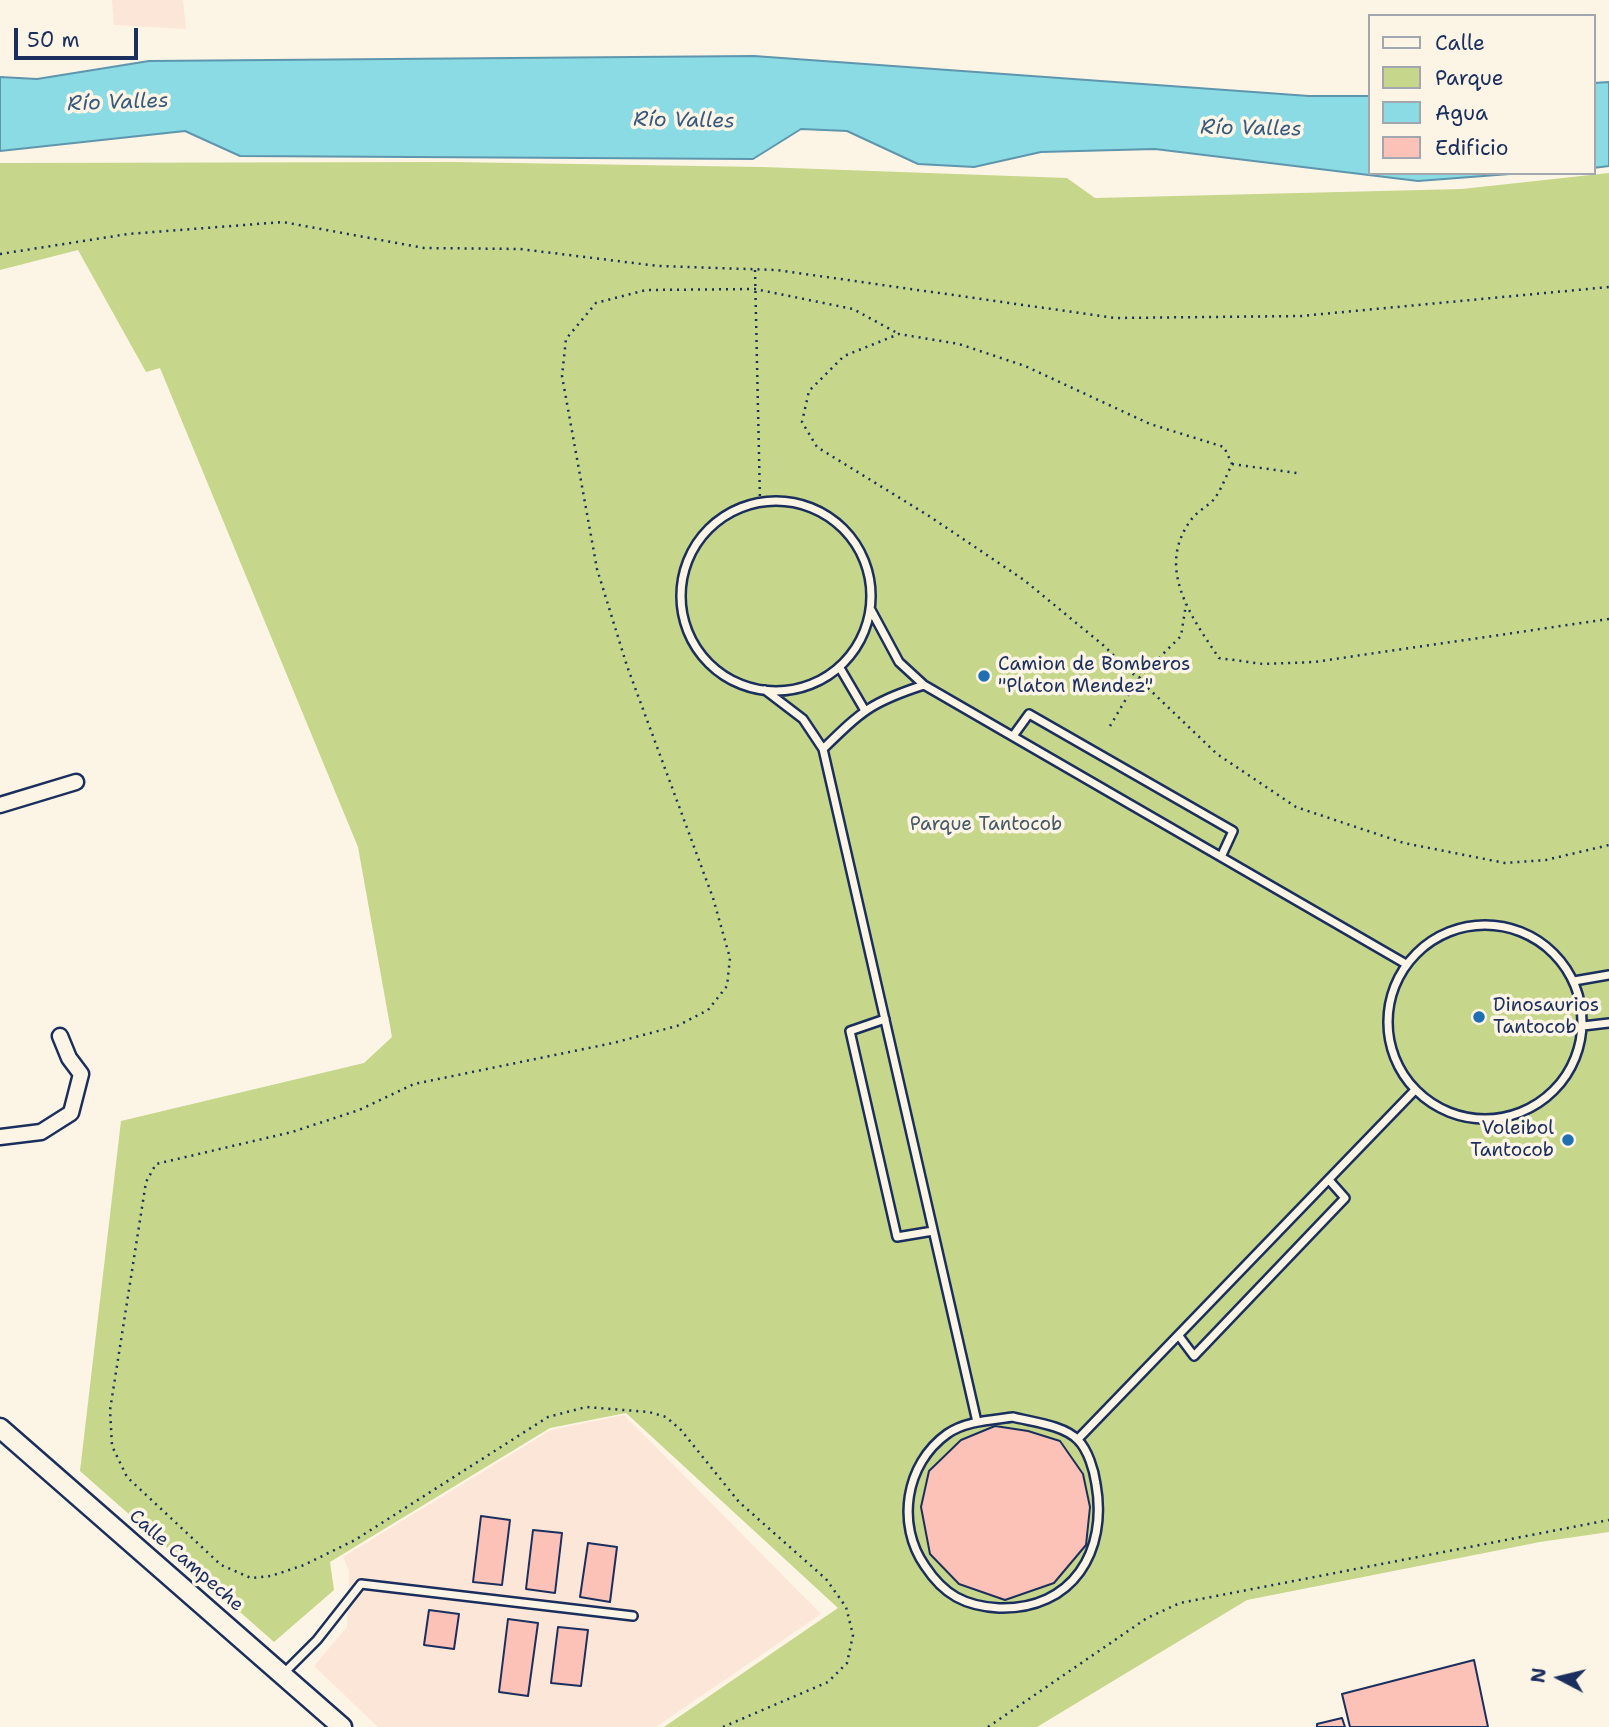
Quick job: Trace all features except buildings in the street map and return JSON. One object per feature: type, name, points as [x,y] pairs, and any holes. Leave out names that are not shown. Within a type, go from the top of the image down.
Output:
[{"type":"street","points":[[0,805],[76,782]]},
{"type":"street","points":[[0,1137],[41,1132],[71,1113],[81,1074],[69,1058],[60,1036]]},
{"type":"street","name":"Calle Campeche","points":[[0,1428],[284,1673],[342,1727]]},
{"type":"lane","points":[[760,501],[790,501],[809,507],[843,527],[861,551],[870,580],[871,610],[860,642],[840,668],[811,685],[779,692],[765,690],[746,687],[717,671],[695,647],[683,616],[682,583],[690,554],[708,529],[732,511],[760,501]]},
{"type":"lane","points":[[871,610],[899,662],[924,685],[1406,964]]},
{"type":"lane","points":[[840,668],[864,709]]},
{"type":"lane","points":[[823,749],[864,709],[886,697],[924,685]]},
{"type":"lane","points":[[765,690],[803,719],[823,749],[976,1422]]},
{"type":"lane","points":[[1013,736],[1029,714],[1233,831],[1221,857]]},
{"type":"lane","points":[[1495,924],[1528,933],[1555,953],[1574,981],[1581,1003],[1583,1027],[1576,1058],[1559,1086],[1534,1107],[1504,1118],[1471,1119],[1440,1109],[1415,1090],[1396,1062],[1387,1028],[1391,995],[1406,964],[1430,940],[1461,926],[1495,924]]},
{"type":"lane","points":[[1574,981],[1609,975]]},
{"type":"lane","points":[[885,1019],[850,1031],[897,1237],[933,1231]]},
{"type":"lane","points":[[1583,1027],[1609,1023]]},
{"type":"lane","points":[[1078,1439],[1415,1090]]},
{"type":"lane","points":[[1179,1336],[1194,1356],[1345,1198],[1329,1180]]},
{"type":"lane","points":[[1013,1417],[1050,1426],[1078,1439],[1094,1470],[1099,1499],[1099,1533],[1085,1564],[1067,1588],[1044,1602],[1017,1608],[987,1607],[962,1602],[939,1586],[922,1562],[908,1532],[912,1480],[926,1454],[948,1433],[976,1422],[1013,1417]]},
{"type":"lane","points":[[284,1673],[317,1640],[361,1584],[633,1616]]},
{"type":"path","points":[[0,254],[128,234],[283,222],[424,248],[520,249],[658,266],[755,269],[1115,318],[1301,316],[1609,287]]},
{"type":"path","points":[[755,269],[760,501]]},
{"type":"path","points":[[723,1727],[828,1682],[847,1662],[853,1635],[846,1608],[827,1579],[739,1502],[681,1430],[666,1417],[649,1412],[586,1407],[548,1417],[355,1540],[304,1565],[271,1576],[251,1578],[220,1565],[127,1476],[112,1446],[110,1410],[146,1182],[156,1164],[292,1132],[359,1110],[414,1084],[613,1043],[677,1026],[708,1010],[727,986],[730,958],[713,898],[627,666],[597,569],[562,376],[566,340],[596,303],[646,290],[755,289],[853,309],[899,334],[959,344],[1025,366],[1150,424],[1224,447],[1232,464]]},
{"type":"path","points":[[899,334],[844,356],[809,391],[802,422],[817,447],[929,516],[1024,580],[1139,679],[1217,754],[1296,807],[1404,843],[1505,863],[1546,860],[1609,845]]},
{"type":"path","points":[[1232,464],[1297,473]]},
{"type":"path","points":[[1232,464],[1215,498],[1191,520],[1177,549],[1176,582],[1219,658],[1263,664],[1314,662],[1609,619]]},
{"type":"path","points":[[1110,726],[1139,679],[1181,636],[1186,603]]},
{"type":"path","points":[[988,1727],[1147,1618],[1180,1602],[1609,1520]]},
{"type":"shaded area","points":[[112,0],[183,0],[186,29],[114,25]]},
{"type":"shaded area","points":[[624,1415],[821,1614],[656,1727],[378,1727],[314,1666],[347,1627],[349,1571],[343,1557],[551,1430]]},
{"type":"green space","name":"Parque Tantocob","points":[[453,162],[762,167],[1067,178],[1095,198],[1462,189],[1609,173],[1609,1532],[1540,1542],[1247,1600],[1037,1727],[664,1727],[838,1608],[626,1413],[550,1428],[330,1562],[334,1590],[274,1642],[80,1471],[121,1121],[364,1063],[392,1037],[358,847],[160,368],[146,372],[78,250],[0,270],[0,163]]},
{"type":"water","name":"Río Valles","points":[[754,56],[1309,96],[1368,96],[1368,175],[1155,149],[1041,152],[974,167],[918,164],[847,131],[801,129],[753,159],[240,156],[185,131],[0,151],[0,77],[37,79],[149,61]]},
{"type":"water","points":[[1609,82],[1609,166],[1595,168],[1595,83]]},
{"type":"water","points":[[1369,175],[1497,175],[1418,181]]},
{"type":"place","name":"Camion de Bomberos \"Platon Mendez\"","points":[[984,676]]},
{"type":"place","name":"Dinosaurios Tantocob","points":[[1479,1017]]},
{"type":"place","name":"Voleibol Tantocob","points":[[1568,1140]]}]
